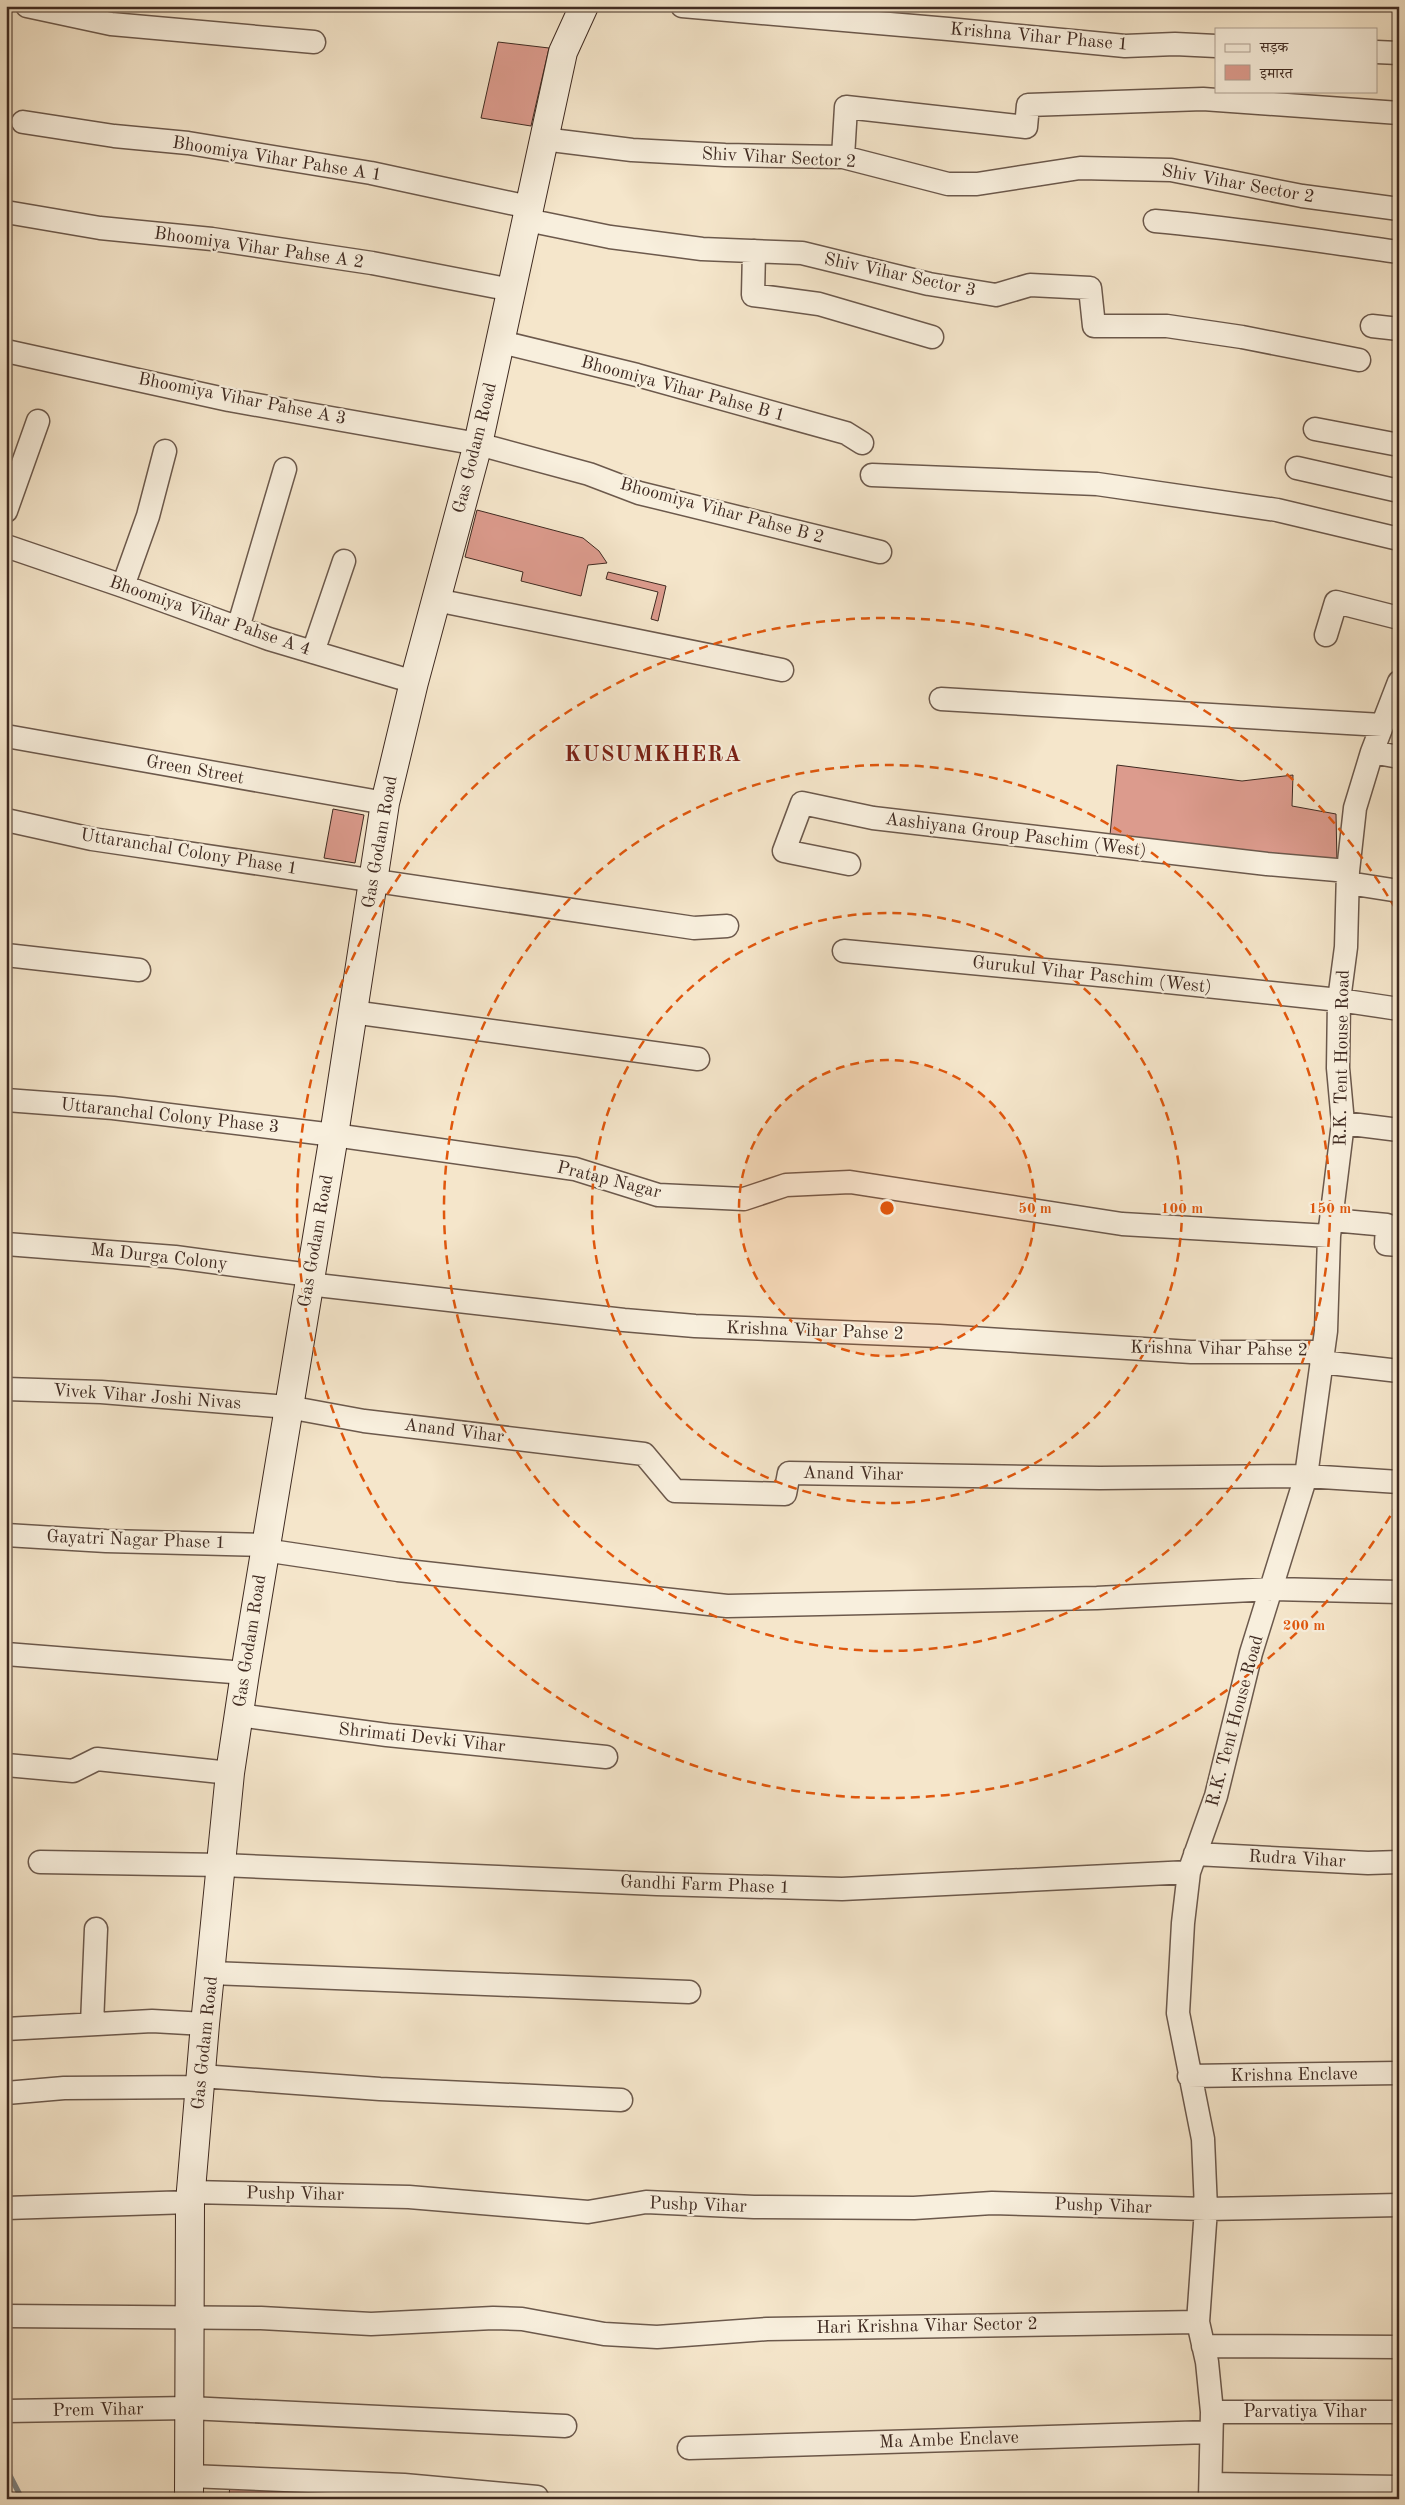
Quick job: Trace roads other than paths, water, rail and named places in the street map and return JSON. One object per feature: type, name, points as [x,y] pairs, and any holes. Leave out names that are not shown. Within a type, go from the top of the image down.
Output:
[{"type":"main road","name":"Gas Godam Road","points":[[190,2487],[189,2316],[191,2197],[205,2024],[230,1772],[238,1715],[334,1135],[385,803],[414,682],[478,444],[502,342],[543,139],[563,52],[584,6]]},
{"type":"street","points":[[26,6],[112,24],[314,42]]},
{"type":"street","name":"Krishna Vihar Phase 1","points":[[682,6],[1125,46],[1175,44],[1215,46]]},
{"type":"street","points":[[1378,52],[1399,53]]},
{"type":"street","points":[[844,157],[846,107],[1026,128],[1028,105],[1202,99],[1399,113]]},
{"type":"street","name":"Bhoomiya Vihar Pahse A 1","points":[[23,122],[114,136],[188,143],[371,173],[528,214]]},
{"type":"street","name":"Shiv Vihar Sector 2","points":[[543,139],[632,150],[725,155],[844,157],[948,184],[977,184],[1080,168],[1171,170],[1302,196],[1399,209]]},
{"type":"street","name":"Bhoomiya Vihar Pahse A 2","points":[[6,212],[100,228],[212,239],[372,262],[512,290]]},
{"type":"street","name":"Shiv Vihar Sector 3","points":[[528,214],[610,237],[702,249],[802,253],[929,284],[996,295],[1030,285],[1090,288],[1094,326],[1167,326],[1242,336],[1359,360]]},
{"type":"street","points":[[1155,221],[1208,226],[1312,242],[1399,252]]},
{"type":"street","points":[[754,251],[754,295],[819,304],[932,337]]},
{"type":"street","points":[[1372,326],[1399,329]]},
{"type":"street","name":"Bhoomiya Vihar Pahse B 1","points":[[502,342],[636,375],[846,433],[862,443]]},
{"type":"street","name":"Bhoomiya Vihar Pahse A 3","points":[[6,351],[229,400],[478,444]]},
{"type":"street","points":[[6,511],[38,421]]},
{"type":"street","points":[[1315,429],[1399,445]]},
{"type":"street","name":"Bhoomiya Vihar Pahse B 2","points":[[478,444],[589,474],[639,493],[880,552]]},
{"type":"street","points":[[123,586],[148,516],[165,451]]},
{"type":"street","points":[[1297,468],[1399,491]]},
{"type":"street","points":[[238,628],[285,469]]},
{"type":"street","points":[[872,475],[1097,484],[1277,510],[1399,539]]},
{"type":"street","name":"Bhoomiya Vihar Pahse A 4","points":[[6,546],[238,628],[414,682]]},
{"type":"street","points":[[313,652],[344,561]]},
{"type":"street","points":[[436,600],[782,670]]},
{"type":"street","points":[[1326,635],[1336,602],[1399,618]]},
{"type":"street","name":"R.K. Tent House Road","points":[[1210,2491],[1211,2422],[1207,2362],[1198,2322],[1206,2210],[1202,2139],[1178,2013],[1183,1923],[1192,1863],[1216,1796],[1251,1654],[1273,1589],[1306,1476],[1322,1357],[1330,1228],[1343,1123],[1338,1068],[1339,1000],[1346,947],[1348,877],[1355,808],[1372,752],[1399,682]]},
{"type":"street","points":[[941,699],[1382,725]]},
{"type":"street","name":"Green Street","points":[[6,736],[385,803]]},
{"type":"street","points":[[1372,752],[1399,757]]},
{"type":"street","name":"Aashiyana Group Paschim (West)","points":[[849,864],[784,850],[802,803],[873,818],[1267,864],[1348,877]]},
{"type":"street","name":"Uttaranchal Colony Phase 1","points":[[6,820],[92,839],[694,928],[727,926]]},
{"type":"street","points":[[1348,877],[1399,891]]},
{"type":"street","name":"Gurukul Vihar Paschim (West)","points":[[844,951],[1339,1000],[1399,1009]]},
{"type":"street","points":[[6,955],[138,970]]},
{"type":"street","points":[[352,1012],[698,1059]]},
{"type":"street","name":"Uttaranchal Colony Phase 3","points":[[6,1100],[113,1108],[334,1135]]},
{"type":"street","points":[[1343,1123],[1399,1130]]},
{"type":"street","name":"Pratap Nagar","points":[[334,1135],[575,1169],[658,1195],[744,1199],[786,1185],[850,1182],[1122,1224],[1330,1228],[1387,1224],[1386,1244],[1399,1245]]},
{"type":"street","name":"Ma Durga Colony","points":[[6,1244],[175,1257],[309,1280]]},
{"type":"street","name":"Krishna Vihar Pahse 2","points":[[309,1280],[624,1320],[694,1326],[939,1336],[1191,1352],[1322,1357],[1399,1371]]},
{"type":"street","name":"Vivek Vihar Joshi Nivas","points":[[6,1389],[101,1392],[288,1407]]},
{"type":"street","name":"Anand Vihar","points":[[288,1407],[364,1421],[644,1454],[675,1491],[785,1494],[789,1473],[1100,1478],[1306,1476]]},
{"type":"street","points":[[1306,1476],[1399,1482]]},
{"type":"street","name":"Gayatri Nagar Phase 1","points":[[6,1535],[265,1547],[398,1570],[727,1606],[1097,1598],[1273,1589],[1399,1592]]},
{"type":"street","points":[[6,1654],[245,1673]]},
{"type":"street","name":"Shrimati Devki Vihar","points":[[238,1715],[387,1736],[606,1757]]},
{"type":"street","points":[[6,1765],[73,1771],[97,1759],[230,1772]]},
{"type":"street","name":"Gandhi Farm Phase 1","points":[[40,1862],[222,1865],[657,1884],[842,1889],[1192,1863]]},
{"type":"street","name":"Rudra Vihar","points":[[1192,1863],[1399,1862]]},
{"type":"street","points":[[92,2024],[96,1929]]},
{"type":"street","points":[[211,1973],[689,1992]]},
{"type":"street","points":[[6,2029],[152,2021],[205,2024]]},
{"type":"street","name":"Krishna Enclave","points":[[1189,2076],[1399,2073]]},
{"type":"street","points":[[6,2093],[64,2088],[200,2082],[622,2100]]},
{"type":"street","name":"Pushp Vihar","points":[[6,2208],[191,2197],[409,2197],[588,2212],[646,2202],[754,2207],[894,2208],[992,2203],[1206,2210],[1399,2205]]},
{"type":"street","name":"Hari Krishna Vihar Sector 2","points":[[6,2316],[189,2316],[371,2324],[502,2318],[522,2319],[604,2334],[657,2338],[767,2329],[1198,2322]]},
{"type":"street","points":[[1203,2346],[1399,2347]]},
{"type":"street","name":"Prem Vihar","points":[[6,2411],[190,2408],[565,2426]]},
{"type":"street","name":"Parvatiya Vihar","points":[[1211,2422],[1399,2412]]},
{"type":"street","name":"Ma Ambe Enclave","points":[[689,2448],[1211,2422]]},
{"type":"street","points":[[190,2487],[404,2485],[537,2497]]},
{"type":"street","points":[[1210,2491],[1399,2487]]},
{"type":"waterway","points":[[6,2468],[22,2499]]},
{"type":"district","name":"KUSUMKHERA","points":[[653,755]]}]
